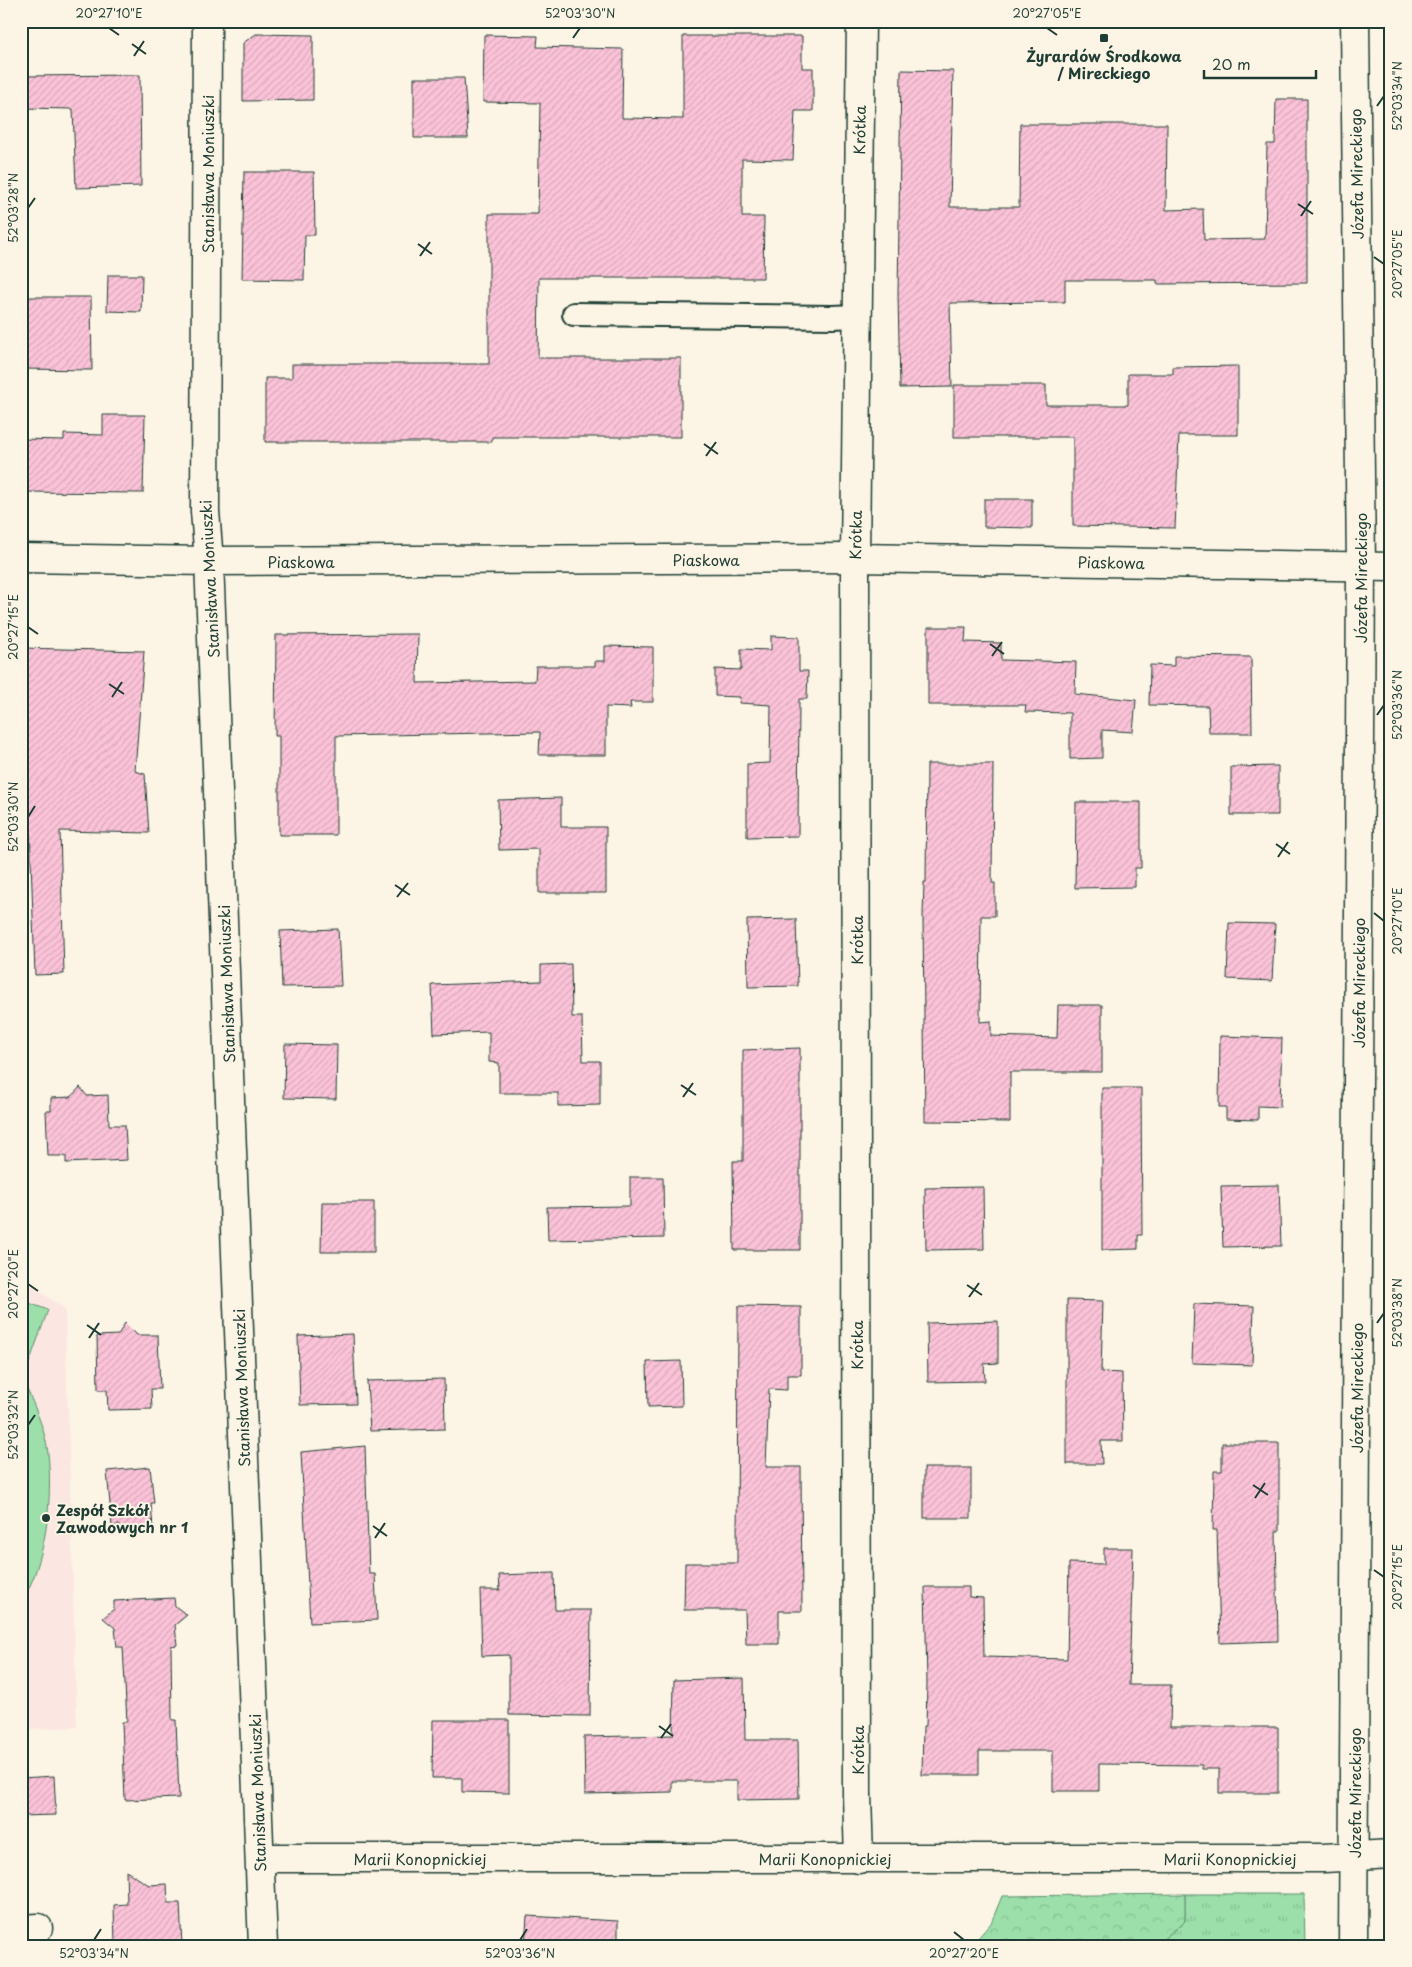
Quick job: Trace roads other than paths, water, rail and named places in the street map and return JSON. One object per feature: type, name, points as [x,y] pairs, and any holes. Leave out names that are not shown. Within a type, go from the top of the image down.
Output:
[{"type":"street","name":"Stanisława Moniuszki","points":[[207,21],[205,511],[209,561],[263,1946]]},
{"type":"street","name":"Krótka","points":[[859,1859],[857,1785],[855,558],[861,21]]},
{"type":"street","name":"Józefa Mireckiego","points":[[1353,1946],[1361,567],[1355,21]]},
{"type":"street","name":"Piaskowa","points":[[21,558],[209,561],[855,558],[1391,567]]},
{"type":"street","name":"Marii Konopnickiej","points":[[260,1858],[1354,1858],[1391,1854]]},
{"type":"lane","points":[[574,314],[858,316]]},
{"type":"place","name":"Żyrardów Środkowa / Mireckiego","points":[[1104,38]]},
{"type":"place","name":"Zespół Szkół Zawodowych nr 1","points":[[46,1518]]}]
